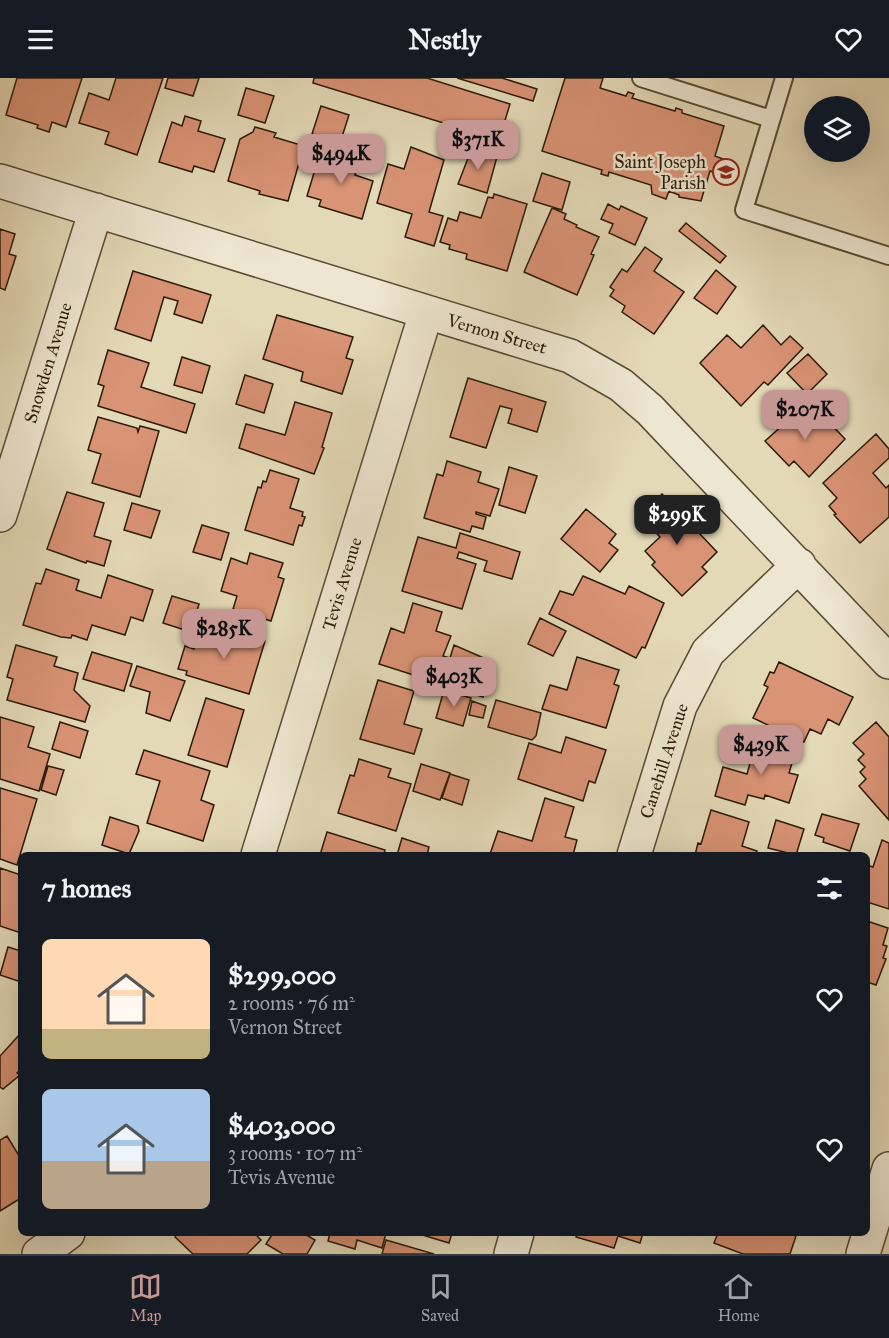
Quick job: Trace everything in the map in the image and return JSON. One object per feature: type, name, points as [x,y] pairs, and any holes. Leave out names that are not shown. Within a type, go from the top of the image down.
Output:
[{"type":"street","name":"Vernon Street","points":[[0,181],[570,356],[621,385],[650,410],[889,662]]},
{"type":"street","name":"Snowden Avenue","points":[[0,515],[96,210]]},
{"type":"street","name":"Tevis Avenue","points":[[259,852],[426,313]]},
{"type":"street","name":"Canehill Avenue","points":[[635,852],[680,706],[708,652],[799,565]]},
{"type":"street","points":[[863,1254],[881,1224],[889,1169]]},
{"type":"street","points":[[39,1254],[64,1236]]},
{"type":"street","points":[[511,1254],[517,1236]]},
{"type":"lane","points":[[641,78],[771,119]]},
{"type":"lane","points":[[784,78],[744,210],[889,256]]},
{"type":"building","points":[[17,78],[82,78],[66,127],[52,122],[49,132],[37,128],[38,125],[6,115]]},
{"type":"building","points":[[116,78],[163,78],[137,155],[105,144],[109,132],[79,123],[89,93],[109,100]]},
{"type":"building","points":[[168,78],[199,78],[193,96],[165,88]]},
{"type":"building","points":[[314,78],[427,78],[510,104],[499,140],[313,83]]},
{"type":"building","points":[[457,78],[502,78],[537,89],[533,101]]},
{"type":"building","points":[[565,78],[603,78],[600,88],[626,96],[628,92],[634,94],[632,98],[675,111],[676,108],[682,110],[682,113],[724,126],[715,156],[723,159],[719,174],[710,171],[701,201],[679,197],[669,191],[666,199],[652,194],[651,185],[609,172],[608,176],[601,174],[602,170],[542,151]]},
{"type":"building","points":[[246,88],[274,96],[265,123],[238,115]]},
{"type":"building","points":[[321,106],[349,115],[340,143],[312,134]]},
{"type":"building","points":[[185,116],[201,121],[198,131],[225,139],[214,172],[194,166],[192,172],[159,162],[172,122],[182,126]]},
{"type":"building","points":[[255,127],[276,133],[274,137],[304,146],[288,201],[259,194],[260,191],[228,181],[240,139],[253,132]]},
{"type":"building","points":[[411,147],[444,160],[429,212],[443,216],[434,246],[405,237],[412,214],[377,203],[388,164],[404,169]]},
{"type":"building","points":[[472,148],[497,157],[487,193],[458,184]]},
{"type":"building","points":[[333,149],[361,158],[355,175],[373,181],[362,219],[319,206],[321,200],[307,196],[317,163],[328,166]]},
{"type":"building","points":[[542,173],[570,182],[562,210],[533,201]]},
{"type":"building","points":[[494,194],[527,204],[507,271],[466,259],[467,254],[449,249],[450,245],[440,242],[448,218],[457,221],[460,212],[481,218],[488,197],[493,198]]},
{"type":"building","points":[[608,204],[619,210],[621,206],[647,218],[635,245],[609,233],[613,224],[601,219]]},
{"type":"building","points":[[552,208],[566,214],[564,219],[577,225],[576,227],[599,237],[577,295],[524,272]]},
{"type":"building","points":[[686,223],[726,256],[720,263],[679,231]]},
{"type":"building","points":[[0,229],[15,234],[9,254],[16,256],[5,290],[0,288]]},
{"type":"building","points":[[645,247],[662,259],[654,271],[684,292],[654,334],[622,312],[625,306],[610,296],[614,290],[610,287],[622,269],[627,272]]},
{"type":"building","points":[[716,270],[736,287],[717,314],[694,298]]},
{"type":"building","points":[[133,271],[211,295],[202,323],[174,314],[178,301],[164,297],[151,341],[115,329]]},
{"type":"building","points":[[277,315],[353,337],[346,358],[353,360],[342,394],[301,381],[303,372],[263,359]]},
{"type":"building","points":[[763,325],[781,345],[790,336],[803,348],[768,385],[764,382],[741,406],[700,363],[727,335],[741,348]]},
{"type":"building","points":[[108,350],[149,363],[141,387],[195,404],[186,433],[98,406],[104,386],[98,384]]},
{"type":"building","points":[[808,354],[827,374],[807,394],[787,373]]},
{"type":"building","points":[[182,357],[210,366],[202,393],[174,385]]},
{"type":"building","points":[[245,375],[273,384],[264,413],[236,404]]},
{"type":"building","points":[[468,378],[546,402],[537,432],[508,423],[512,409],[500,406],[486,448],[450,437]]},
{"type":"building","points":[[295,402],[332,413],[322,447],[324,448],[314,474],[239,448],[246,424],[285,435]]},
{"type":"building","points":[[804,406],[821,424],[826,419],[845,439],[809,477],[794,461],[789,466],[765,441]]},
{"type":"building","points":[[98,417],[137,428],[138,432],[140,426],[159,431],[140,497],[92,483],[101,454],[88,450]]},
{"type":"building","points":[[876,434],[889,449],[889,458],[873,473],[886,488],[889,485],[889,517],[860,543],[834,515],[836,514],[829,506],[837,498],[823,483]]},
{"type":"building","points":[[447,461],[481,472],[478,482],[499,489],[490,516],[476,512],[486,517],[483,529],[472,526],[470,532],[424,518],[437,474],[443,476]]},
{"type":"building","points":[[509,467],[537,476],[525,513],[499,505]]},
{"type":"building","points":[[270,470],[299,479],[290,508],[303,512],[302,516],[305,517],[302,526],[299,525],[293,545],[245,530],[258,487],[261,488],[263,481],[266,482]]},
{"type":"building","points":[[67,492],[104,503],[94,536],[111,541],[104,566],[87,561],[86,563],[47,549]]},
{"type":"building","points":[[662,494],[717,552],[702,567],[707,572],[682,596],[652,565],[655,562],[645,551],[660,537],[640,516]]},
{"type":"building","points":[[132,503],[160,511],[151,538],[124,530]]},
{"type":"building","points":[[586,509],[616,534],[609,543],[618,550],[600,572],[561,539]]},
{"type":"building","points":[[202,525],[229,533],[221,560],[193,552]]},
{"type":"building","points":[[460,533],[520,552],[512,579],[484,571],[487,561],[459,552],[457,558],[476,564],[462,609],[402,591],[418,537],[456,548]]},
{"type":"building","points":[[250,553],[283,563],[278,577],[284,579],[271,621],[233,609],[237,596],[221,591],[231,558],[247,564]]},
{"type":"building","points":[[46,569],[79,580],[76,590],[101,598],[108,575],[153,590],[143,621],[131,617],[125,635],[92,625],[87,640],[72,635],[71,638],[61,637],[23,625],[36,583],[41,584]]},
{"type":"building","points":[[583,576],[625,594],[629,586],[664,603],[645,648],[642,647],[636,658],[549,614],[560,591],[573,595]]},
{"type":"building","points":[[172,596],[199,604],[191,632],[163,623]]},
{"type":"building","points":[[413,603],[442,612],[436,631],[451,636],[443,656],[450,658],[454,645],[493,662],[483,697],[379,664],[391,628],[404,633]]},
{"type":"building","points":[[540,618],[566,631],[553,656],[528,644]]},
{"type":"building","points":[[224,628],[265,641],[249,694],[186,675],[187,671],[178,669],[185,646],[194,649],[199,631],[221,637]]},
{"type":"building","points":[[16,645],[57,657],[54,666],[78,673],[74,690],[90,706],[85,722],[7,700],[13,679],[7,677]]},
{"type":"building","points":[[92,652],[132,664],[124,691],[83,679]]},
{"type":"building","points":[[577,657],[619,670],[614,684],[619,686],[606,728],[542,709],[550,685],[567,690]]},
{"type":"building","points":[[779,662],[853,697],[839,725],[828,719],[821,734],[810,729],[804,742],[753,718],[768,687],[764,685],[770,672],[774,673]]},
{"type":"building","points":[[137,666],[185,681],[170,721],[146,713],[150,692],[130,686]]},
{"type":"building","points":[[378,680],[414,691],[404,724],[422,729],[414,754],[360,739]]},
{"type":"building","points":[[444,690],[471,698],[463,726],[436,718]]},
{"type":"building","points":[[206,698],[244,710],[227,767],[188,755]]},
{"type":"building","points":[[496,700],[541,713],[536,736],[532,740],[488,727]]},
{"type":"building","points":[[472,701],[486,706],[483,718],[469,715]]},
{"type":"building","points":[[0,717],[34,727],[28,747],[50,754],[39,791],[0,779]]},
{"type":"building","points":[[60,722],[88,731],[80,758],[52,749]]},
{"type":"building","points":[[876,722],[889,737],[889,820],[859,786],[866,779],[860,772],[865,767],[858,760],[864,754],[853,743]]},
{"type":"building","points":[[566,737],[606,750],[595,783],[589,781],[583,801],[518,779],[529,743],[561,753]]},
{"type":"building","points":[[757,738],[796,750],[789,773],[798,775],[789,803],[765,795],[764,799],[748,795],[745,805],[715,796],[723,767],[747,774]]},
{"type":"building","points":[[144,750],[210,771],[201,800],[214,805],[203,841],[147,823],[160,781],[136,774]]},
{"type":"building","points":[[359,759],[391,769],[388,777],[411,784],[396,831],[338,813],[350,775],[354,776]]},
{"type":"building","points":[[421,764],[450,773],[440,800],[413,791]]},
{"type":"building","points":[[48,766],[64,770],[56,795],[41,790]]},
{"type":"building","points":[[450,774],[469,780],[462,805],[442,798]]},
{"type":"building","points":[[0,788],[37,799],[21,852],[18,852],[17,865],[0,859]]},
{"type":"building","points":[[545,798],[574,807],[565,837],[577,840],[574,852],[491,852],[498,831],[532,841]]},
{"type":"building","points":[[711,810],[749,822],[742,846],[757,851],[696,852],[698,843],[701,844]]},
{"type":"building","points":[[822,814],[859,824],[850,851],[823,842],[824,838],[815,835]]},
{"type":"building","points":[[110,817],[138,826],[139,831],[130,852],[102,845]]},
{"type":"building","points":[[776,820],[804,829],[797,852],[768,848]]},
{"type":"building","points":[[327,832],[385,850],[385,852],[321,852]]},
{"type":"building","points":[[402,838],[429,847],[428,852],[398,852]]},
{"type":"building","points":[[882,840],[889,843],[889,909],[870,903],[870,866],[873,867]]},
{"type":"building","points":[[0,868],[18,874],[18,932],[0,926]]},
{"type":"building","points":[[870,922],[888,928],[883,945],[887,946],[883,958],[886,959],[876,985],[870,983]]},
{"type":"building","points":[[8,947],[18,950],[18,981],[0,975]]},
{"type":"building","points":[[18,1036],[18,1077],[3,1089],[0,1087],[0,1056]]},
{"type":"building","points":[[7,1136],[18,1154],[18,1200],[0,1211],[0,1140]]},
{"type":"building","points":[[257,1236],[261,1240],[247,1254],[193,1254],[175,1237]]},
{"type":"building","points":[[271,1236],[308,1236],[315,1240],[307,1254],[283,1254],[266,1244]]},
{"type":"building","points":[[329,1236],[385,1236],[382,1248],[357,1240],[355,1249],[328,1241]]},
{"type":"building","points":[[426,1236],[451,1236],[449,1243]]},
{"type":"building","points":[[576,1236],[618,1236],[614,1248]]},
{"type":"building","points":[[618,1236],[642,1236],[640,1243]]},
{"type":"building","points":[[717,1236],[796,1236],[790,1254],[743,1254],[714,1243]]},
{"type":"building","points":[[386,1240],[434,1254],[382,1254]]},
{"type":"place","name":"Saint Joseph Parish","points":[[726,172]]}]
